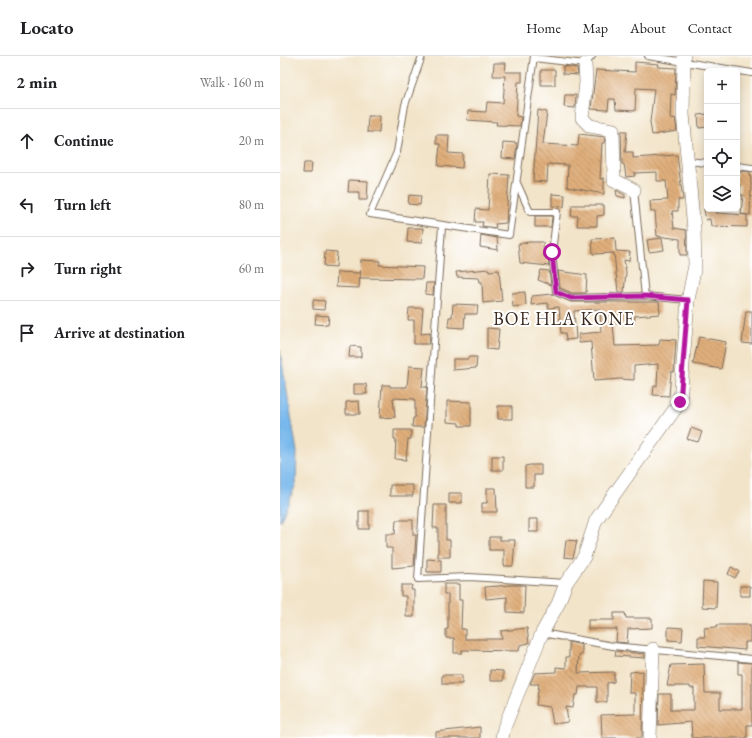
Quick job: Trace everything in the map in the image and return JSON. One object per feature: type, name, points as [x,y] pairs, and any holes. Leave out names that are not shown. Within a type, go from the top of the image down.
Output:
[{"type":"street","points":[[502,738],[504,728],[542,633],[558,604],[566,583],[584,557],[596,520],[680,402],[688,300],[695,265],[688,161],[683,114],[684,59]]},
{"type":"street","points":[[588,60],[582,118],[590,126],[613,130],[614,180],[634,190]]},
{"type":"street","points":[[650,738],[653,649]]},
{"type":"lane","points":[[422,56],[405,105],[398,152],[370,214],[509,235],[534,57],[588,60]]},
{"type":"lane","points":[[648,56],[684,59],[752,73]]},
{"type":"lane","points":[[688,161],[704,163]]},
{"type":"lane","points":[[740,166],[752,168]]},
{"type":"lane","points":[[517,183],[530,212],[557,212],[552,252],[556,292],[571,298],[645,296],[688,300]]},
{"type":"lane","points":[[634,190],[645,296]]},
{"type":"lane","points":[[442,226],[418,579],[470,577],[566,583]]},
{"type":"lane","points":[[542,633],[613,646],[752,659]]},
{"type":"water","points":[[280,350],[297,452],[296,484],[280,522]]},
{"type":"building","points":[[635,62],[659,64],[658,67],[676,68],[675,95],[671,94],[670,119],[675,118],[677,131],[652,135],[650,122],[654,89],[636,88],[635,111],[616,110],[615,99],[609,99],[608,110],[591,109],[596,70],[635,72]]},
{"type":"building","points":[[494,63],[506,63],[505,72],[522,72],[522,82],[518,82],[516,116],[521,117],[520,126],[496,125],[497,122],[467,120],[468,111],[486,112],[487,102],[503,103],[505,76],[493,76]]},
{"type":"building","points":[[563,66],[577,68],[578,75],[563,74]]},
{"type":"building","points":[[541,70],[555,70],[555,85],[541,85]]},
{"type":"building","points":[[565,95],[576,95],[575,108],[564,107]]},
{"type":"building","points":[[538,110],[547,112],[543,144],[578,146],[579,134],[605,137],[604,143],[602,143],[600,179],[604,178],[604,194],[567,187],[568,165],[548,164],[547,182],[533,181]]},
{"type":"building","points":[[704,114],[704,127],[699,128],[698,115]]},
{"type":"building","points":[[368,116],[380,116],[379,132],[367,132]]},
{"type":"building","points":[[621,131],[627,131],[625,152],[633,152],[633,158],[677,155],[683,200],[678,200],[678,211],[672,211],[674,228],[686,230],[687,255],[680,255],[680,239],[657,236],[655,211],[651,212],[650,201],[668,200],[666,181],[657,181],[657,172],[634,173],[635,176],[626,177],[624,164],[622,164]]},
{"type":"building","points":[[436,135],[449,135],[448,153],[463,154],[462,168],[438,166],[440,144],[436,144]]},
{"type":"building","points":[[503,142],[517,143],[515,159],[502,158]]},
{"type":"building","points":[[304,163],[312,163],[311,173],[303,173]]},
{"type":"building","points":[[740,172],[750,172],[750,215],[741,214],[743,195],[740,195]]},
{"type":"building","points":[[490,174],[509,175],[506,223],[495,224],[496,228],[482,226],[483,222],[475,222],[476,209],[488,210]]},
{"type":"building","points":[[349,180],[368,181],[367,200],[359,200],[359,192],[348,192]]},
{"type":"building","points":[[616,190],[625,195],[625,198],[617,196]]},
{"type":"building","points":[[552,194],[565,195],[564,207],[552,206]]},
{"type":"building","points":[[409,195],[421,196],[420,205],[408,204]]},
{"type":"building","points":[[572,205],[604,205],[604,215],[597,216],[597,226],[577,226],[578,216],[571,216]]},
{"type":"building","points":[[705,212],[747,215],[747,227],[711,226],[710,219],[706,220]]},
{"type":"building","points":[[535,216],[552,216],[551,227],[535,227]]},
{"type":"building","points":[[408,228],[423,228],[422,243],[407,242]]},
{"type":"building","points":[[481,235],[497,238],[498,250],[480,247]]},
{"type":"building","points":[[615,238],[616,251],[630,252],[629,261],[624,260],[626,272],[624,292],[618,292],[614,253],[593,254],[592,239]]},
{"type":"building","points":[[662,238],[664,250],[649,252],[647,240]]},
{"type":"building","points":[[543,242],[544,257],[548,257],[549,266],[520,263],[518,244]]},
{"type":"building","points":[[325,251],[337,252],[336,267],[324,266]]},
{"type":"building","points":[[361,260],[380,261],[379,265],[423,267],[422,279],[360,278]]},
{"type":"building","points":[[489,269],[489,271],[499,270],[502,301],[483,303],[482,282],[480,282],[479,278],[457,277],[456,272]]},
{"type":"building","points":[[541,270],[549,271],[551,285],[538,280]]},
{"type":"building","points":[[558,271],[587,275],[586,293],[572,293],[560,288]]},
{"type":"building","points":[[337,272],[360,273],[359,288],[336,287]]},
{"type":"building","points":[[426,283],[434,283],[433,295],[425,294]]},
{"type":"building","points":[[525,292],[526,305],[513,307],[512,293]]},
{"type":"building","points":[[552,294],[571,302],[659,302],[660,314],[635,316],[634,324],[613,324],[615,346],[659,345],[660,339],[676,340],[674,372],[671,372],[669,396],[653,395],[654,386],[657,386],[658,364],[634,366],[634,380],[620,379],[594,381],[591,342],[579,343],[579,334],[601,332],[600,309],[574,311],[576,339],[566,340],[565,333],[561,333],[559,307],[548,308],[548,303],[531,305],[532,296]]},
{"type":"building","points":[[313,300],[325,301],[324,310],[313,309]]},
{"type":"building","points":[[453,304],[478,305],[477,314],[465,314],[464,328],[448,327],[449,317],[452,317]]},
{"type":"building","points":[[409,308],[423,308],[421,334],[430,333],[429,344],[414,344],[414,320],[408,320]]},
{"type":"building","points":[[746,311],[752,311],[752,344],[742,343]]},
{"type":"building","points":[[316,315],[329,316],[328,325],[315,324]]},
{"type":"building","points":[[487,328],[499,329],[497,350],[487,349]]},
{"type":"building","points":[[699,337],[726,342],[721,369],[693,364]]},
{"type":"building","points":[[350,346],[361,347],[361,357],[349,357]]},
{"type":"building","points":[[468,357],[477,357],[476,368],[453,370],[453,359],[468,359]]},
{"type":"building","points":[[409,366],[424,367],[422,387],[427,387],[424,427],[412,427],[413,418],[415,418],[415,399],[393,398],[395,417],[380,418],[382,385],[390,385],[390,387],[407,387]]},
{"type":"building","points":[[354,384],[366,384],[367,394],[354,394]]},
{"type":"building","points":[[359,401],[360,414],[346,414],[346,402]]},
{"type":"building","points":[[447,401],[471,402],[471,426],[459,426],[459,423],[447,422]]},
{"type":"building","points":[[498,406],[512,406],[512,419],[498,419]]},
{"type":"building","points":[[691,428],[702,432],[698,442],[687,439]]},
{"type":"building","points":[[394,430],[411,430],[411,439],[408,439],[406,460],[395,459],[396,439],[394,439]]},
{"type":"building","points":[[492,456],[503,456],[503,470],[492,470]]},
{"type":"building","points":[[541,465],[541,475],[534,475],[534,487],[525,487],[525,466]]},
{"type":"building","points":[[390,485],[413,485],[413,496],[390,496]]},
{"type":"building","points":[[487,488],[496,488],[497,512],[482,512],[482,503],[487,503]]},
{"type":"building","points":[[449,493],[462,493],[462,503],[449,503]]},
{"type":"building","points":[[434,505],[446,505],[446,540],[450,540],[450,557],[438,557],[438,528],[433,528]]},
{"type":"building","points":[[359,511],[369,511],[369,529],[359,529]]},
{"type":"building","points":[[529,519],[538,519],[538,532],[529,532]]},
{"type":"building","points":[[396,520],[413,520],[413,535],[416,535],[414,566],[392,568],[392,548],[386,548],[386,534],[395,534]]},
{"type":"building","points":[[489,537],[500,537],[500,540],[515,540],[513,566],[504,566],[504,550],[489,550]]},
{"type":"building","points":[[566,540],[577,541],[573,558],[564,557]]},
{"type":"building","points":[[427,559],[441,560],[441,572],[427,572]]},
{"type":"building","points":[[731,567],[739,571],[735,578],[728,574]]},
{"type":"building","points":[[703,581],[717,582],[716,608],[702,607]]},
{"type":"building","points":[[444,584],[459,584],[459,600],[462,600],[461,629],[465,629],[465,639],[502,639],[501,631],[527,628],[529,643],[520,645],[519,651],[462,650],[462,653],[454,653],[454,638],[446,638],[446,629],[448,629],[448,594],[444,594]]},
{"type":"building","points":[[401,585],[412,585],[411,590],[414,590],[414,617],[406,617],[406,596],[401,596]]},
{"type":"building","points":[[525,585],[524,613],[507,612],[507,597],[486,599],[485,587]]},
{"type":"building","points":[[740,586],[750,586],[750,596],[740,596]]},
{"type":"building","points":[[614,613],[625,613],[626,618],[652,618],[652,628],[628,629],[627,643],[616,642],[617,629],[588,629],[588,620],[614,620]]},
{"type":"building","points":[[717,625],[750,625],[750,642],[745,642],[745,650],[698,646],[698,637],[705,637],[704,628],[717,627]]},
{"type":"building","points":[[668,627],[683,628],[682,641],[668,640]]},
{"type":"building","points":[[569,642],[582,645],[582,655],[579,655],[578,673],[614,672],[614,682],[607,683],[607,702],[597,702],[597,687],[579,687],[578,695],[575,695],[573,708],[566,707],[568,722],[553,724],[550,707],[536,705],[539,684],[530,684],[535,673],[556,672],[556,667],[566,668],[566,657],[569,657]]},
{"type":"building","points":[[616,651],[645,654],[645,658],[615,656]]},
{"type":"building","points":[[738,662],[752,663],[752,725],[747,725],[747,738],[692,738],[691,722],[658,725],[659,694],[671,694],[671,710],[694,710],[694,688],[690,688],[690,686],[667,686],[671,665],[704,664],[705,693],[720,693],[720,709],[742,709],[742,674],[738,674]]},
{"type":"building","points":[[490,670],[503,671],[503,681],[490,681]]},
{"type":"building","points":[[643,671],[642,738],[602,738],[601,715],[635,714],[635,693],[629,693],[630,672]]},
{"type":"building","points":[[442,675],[462,675],[462,684],[442,684]]},
{"type":"building","points":[[480,727],[480,738],[436,738],[436,732]]},
{"type":"district","name":"BOE HLA KONE","points":[[564,318]]},
{"type":"route","points":[[552,252],[556,292],[571,298],[645,296],[688,300],[680,402]]}]
